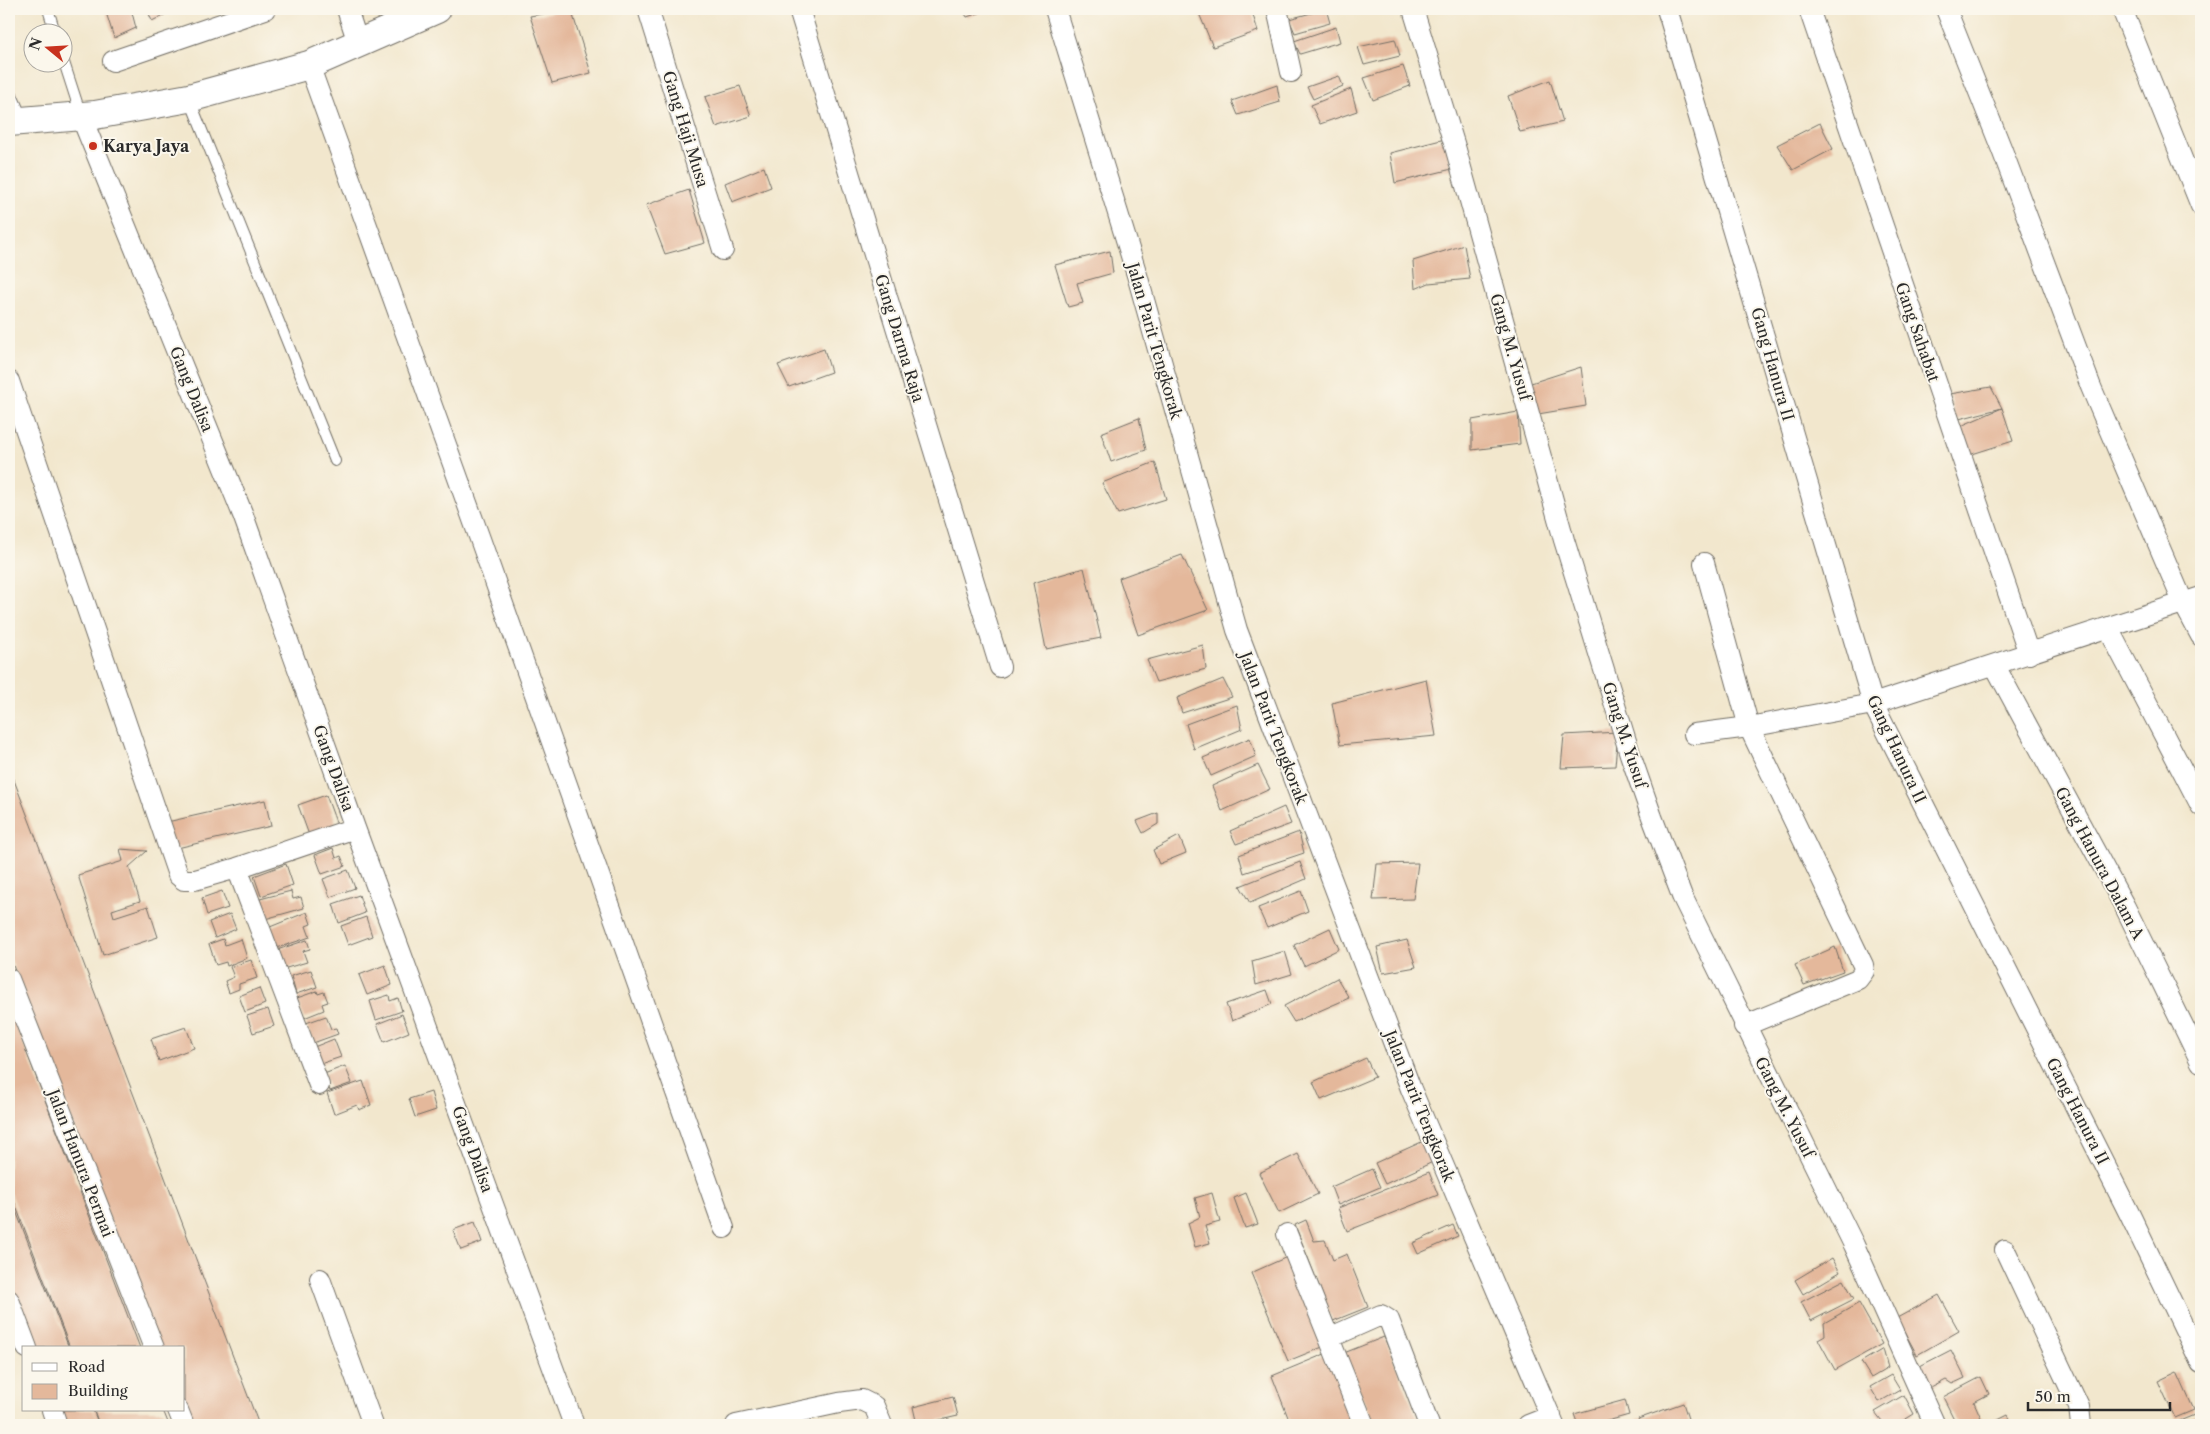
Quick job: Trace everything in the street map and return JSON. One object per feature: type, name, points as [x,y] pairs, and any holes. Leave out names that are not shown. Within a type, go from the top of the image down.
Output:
[{"type":"main road","points":[[16,121],[81,116],[144,108],[189,98],[308,65],[437,9]]},
{"type":"street","points":[[113,61],[265,9]]},
{"type":"street","points":[[347,9],[358,43]]},
{"type":"street","name":"Gang Haji Musa","points":[[648,9],[723,250]]},
{"type":"street","name":"Gang Darma Raja","points":[[799,9],[1000,667]]},
{"type":"street","name":"Jalan Parit Tengkorak","points":[[1055,9],[1137,275],[1237,630],[1411,1089],[1553,1421]]},
{"type":"street","points":[[1276,9],[1291,72]]},
{"type":"street","name":"Gang M. Yusuf","points":[[1413,9],[1461,169],[1564,540],[1630,754],[1682,896],[1744,1026],[1854,1245],[1935,1425]]},
{"type":"street","name":"Gang Hanura II","points":[[1667,9],[1873,704],[2130,1215],[2201,1363]]},
{"type":"street","name":"Gang Sahabat","points":[[1809,9],[2029,654]]},
{"type":"street","points":[[1946,9],[2002,150],[2091,387],[2192,599],[2201,636]]},
{"type":"street","points":[[2122,9],[2201,206]]},
{"type":"street","points":[[308,65],[480,539],[724,1228]]},
{"type":"street","name":"Gang Dalisa","points":[[81,116],[243,515],[355,828],[574,1425]]},
{"type":"street","points":[[9,381],[178,875],[184,880],[195,880],[237,868],[355,828]]},
{"type":"street","points":[[1704,563],[1749,727],[1864,965],[1864,972],[1858,978],[1744,1026]]},
{"type":"street","points":[[1694,734],[1749,727],[1873,704],[1995,666],[2192,599]]},
{"type":"street","points":[[2108,628],[2201,806]]},
{"type":"street","name":"Gang Hanura Dalam A","points":[[1995,666],[2124,907],[2201,1062]]},
{"type":"street","points":[[237,868],[319,1085]]},
{"type":"street","name":"Jalan Hanura Permai","points":[[9,979],[153,1346]]},
{"type":"street","points":[[1287,1234],[1364,1425]]},
{"type":"street","points":[[2005,1250],[2079,1407],[2081,1425]]},
{"type":"street","points":[[320,1279],[373,1425]]},
{"type":"street","points":[[9,1300],[26,1346]]},
{"type":"street","points":[[1329,1338],[1381,1315],[1386,1317],[1389,1320],[1428,1425]]},
{"type":"street","points":[[736,1425],[775,1422],[839,1403],[862,1400],[874,1406],[880,1421]]},
{"type":"street","points":[[53,1412],[57,1425]]},
{"type":"street","points":[[179,1412],[184,1425]]},
{"type":"street","points":[[1528,1425],[1553,1421]]},
{"type":"lane","points":[[48,9],[52,22]]},
{"type":"lane","points":[[67,72],[81,116]]},
{"type":"lane","points":[[9,88],[16,121]]},
{"type":"lane","points":[[189,98],[335,461]]},
{"type":"building","points":[[105,9],[131,9],[136,28],[114,38]]},
{"type":"building","points":[[147,9],[176,9],[152,21]]},
{"type":"building","points":[[571,9],[591,73],[552,83],[530,16]]},
{"type":"building","points":[[962,9],[991,9],[967,17]]},
{"type":"building","points":[[1203,9],[1251,9],[1258,31],[1213,47],[1198,11]]},
{"type":"building","points":[[1326,9],[1330,23],[1295,33],[1289,19]]},
{"type":"building","points":[[1336,27],[1340,42],[1300,54],[1294,41]]},
{"type":"building","points":[[1395,39],[1400,56],[1364,65],[1358,47]]},
{"type":"building","points":[[1403,66],[1410,86],[1373,100],[1364,78]]},
{"type":"building","points":[[1339,76],[1343,86],[1313,99],[1307,87]]},
{"type":"building","points":[[1550,80],[1563,122],[1520,132],[1508,96]]},
{"type":"building","points":[[1277,85],[1280,102],[1238,115],[1232,101]]},
{"type":"building","points":[[740,86],[751,116],[716,127],[705,97]]},
{"type":"building","points":[[1351,89],[1357,111],[1320,124],[1311,105]]},
{"type":"building","points":[[1820,123],[1833,149],[1793,170],[1777,145]]},
{"type":"building","points":[[1445,139],[1452,169],[1395,183],[1390,153]]},
{"type":"building","points":[[764,167],[771,187],[732,202],[725,183]]},
{"type":"building","points":[[689,190],[705,243],[665,254],[646,205]]},
{"type":"building","points":[[1464,245],[1470,279],[1429,283],[1415,289],[1413,261]]},
{"type":"building","points":[[1110,251],[1113,273],[1077,283],[1083,303],[1068,307],[1055,265]]},
{"type":"building","points":[[824,349],[831,372],[789,387],[778,365]]},
{"type":"building","points":[[1581,367],[1586,406],[1538,414],[1528,384]]},
{"type":"building","points":[[1991,387],[2002,408],[1955,420],[1950,394]]},
{"type":"building","points":[[2002,408],[2013,441],[1966,456],[1954,429]]},
{"type":"building","points":[[1518,412],[1520,444],[1472,450],[1472,420]]},
{"type":"building","points":[[1139,418],[1146,450],[1111,462],[1101,433]]},
{"type":"building","points":[[1155,462],[1166,499],[1118,514],[1102,483]]},
{"type":"building","points":[[1182,555],[1208,610],[1138,635],[1119,578]]},
{"type":"building","points":[[1084,568],[1101,638],[1046,649],[1033,583]]},
{"type":"building","points":[[1203,645],[1206,669],[1156,682],[1147,660]]},
{"type":"building","points":[[1223,679],[1232,697],[1182,713],[1177,698]]},
{"type":"building","points":[[1426,679],[1436,736],[1340,745],[1332,703]]},
{"type":"building","points":[[1237,705],[1242,729],[1194,749],[1186,724]]},
{"type":"building","points":[[1618,732],[1615,766],[1561,768],[1564,735]]},
{"type":"building","points":[[1250,738],[1256,756],[1211,776],[1203,758]]},
{"type":"building","points":[[1258,765],[1270,789],[1222,811],[1212,786]]},
{"type":"building","points":[[9,767],[259,1425],[187,1425],[184,1412],[185,1346],[157,1346],[9,955]]},
{"type":"building","points":[[326,795],[337,825],[309,835],[298,805]]},
{"type":"building","points":[[265,800],[271,826],[173,849],[167,822]]},
{"type":"building","points":[[1284,807],[1291,824],[1236,844],[1230,831]]},
{"type":"building","points":[[1158,813],[1158,824],[1143,833],[1137,821]]},
{"type":"building","points":[[1299,832],[1304,853],[1244,873],[1239,855]]},
{"type":"building","points":[[1179,836],[1186,853],[1159,864],[1153,850]]},
{"type":"building","points":[[333,848],[336,858],[341,856],[345,866],[322,874],[315,855]]},
{"type":"building","points":[[120,849],[147,851],[129,867],[140,901],[112,910],[114,917],[148,906],[158,937],[103,955],[78,875],[123,861]]},
{"type":"building","points":[[1300,862],[1306,879],[1250,903],[1240,886]]},
{"type":"building","points":[[1418,863],[1413,899],[1373,900],[1377,864]]},
{"type":"building","points":[[286,864],[293,885],[261,896],[254,876]]},
{"type":"building","points":[[348,870],[355,888],[330,897],[323,879]]},
{"type":"building","points":[[222,891],[228,908],[207,915],[202,898]]},
{"type":"building","points":[[291,891],[293,899],[301,897],[304,908],[265,919],[260,899]]},
{"type":"building","points":[[1301,891],[1308,911],[1267,928],[1258,908]]},
{"type":"building","points":[[359,895],[365,913],[339,923],[333,904]]},
{"type":"building","points":[[307,912],[311,924],[306,926],[310,937],[277,948],[270,927]]},
{"type":"building","points":[[230,914],[236,929],[215,938],[209,922]]},
{"type":"building","points":[[366,917],[372,936],[348,945],[341,926]]},
{"type":"building","points":[[1330,928],[1339,949],[1304,966],[1294,945]]},
{"type":"building","points":[[223,939],[225,945],[241,939],[247,958],[227,966],[226,962],[216,965],[209,944]]},
{"type":"building","points":[[307,940],[310,949],[303,951],[307,962],[283,969],[277,950]]},
{"type":"building","points":[[1407,940],[1416,967],[1383,973],[1377,947]]},
{"type":"building","points":[[1835,947],[1843,971],[1804,985],[1795,965]]},
{"type":"building","points":[[1285,951],[1292,974],[1256,985],[1252,961]]},
{"type":"building","points":[[251,960],[257,978],[239,984],[239,989],[229,993],[225,981],[234,977],[230,967]]},
{"type":"building","points":[[385,965],[392,985],[367,995],[359,975]]},
{"type":"building","points":[[311,970],[317,987],[296,994],[291,976]]},
{"type":"building","points":[[1337,978],[1349,998],[1294,1022],[1284,1006]]},
{"type":"building","points":[[259,988],[265,1004],[245,1012],[239,996]]},
{"type":"building","points":[[1267,990],[1272,1004],[1232,1021],[1226,1004]]},
{"type":"building","points":[[317,991],[318,994],[324,992],[328,1002],[322,1004],[324,1010],[304,1018],[297,998]]},
{"type":"building","points":[[389,995],[390,1001],[398,998],[402,1011],[376,1020],[370,1001]]},
{"type":"building","points":[[9,1006],[139,1346],[69,1346],[9,1188]]},
{"type":"building","points":[[268,1009],[274,1026],[253,1033],[247,1016]]},
{"type":"building","points":[[402,1014],[409,1032],[384,1042],[377,1024]]},
{"type":"building","points":[[326,1016],[331,1029],[336,1028],[338,1034],[313,1043],[306,1023]]},
{"type":"building","points":[[186,1027],[194,1048],[159,1061],[151,1039]]},
{"type":"building","points":[[334,1039],[341,1057],[320,1064],[314,1047]]},
{"type":"building","points":[[1366,1058],[1375,1077],[1321,1100],[1313,1082]]},
{"type":"building","points":[[345,1066],[352,1083],[330,1091],[324,1074]]},
{"type":"building","points":[[363,1081],[371,1105],[359,1110],[357,1105],[334,1114],[327,1093]]},
{"type":"building","points":[[431,1092],[436,1110],[415,1117],[409,1099]]},
{"type":"building","points":[[1426,1140],[1435,1161],[1385,1184],[1375,1163]]},
{"type":"building","points":[[1298,1154],[1318,1194],[1279,1213],[1259,1173]]},
{"type":"building","points":[[1372,1169],[1380,1187],[1338,1205],[1331,1187]]},
{"type":"building","points":[[1429,1172],[1438,1195],[1347,1231],[1338,1208]]},
{"type":"building","points":[[9,1193],[68,1346],[34,1346],[9,1280]]},
{"type":"building","points":[[1212,1193],[1220,1222],[1205,1226],[1210,1243],[1195,1247],[1188,1223],[1200,1217],[1195,1198]]},
{"type":"building","points":[[1246,1193],[1258,1224],[1245,1228],[1234,1198]]},
{"type":"building","points":[[1306,1220],[1314,1241],[1325,1240],[1333,1260],[1347,1254],[1368,1307],[1333,1321],[1295,1225]]},
{"type":"building","points":[[475,1222],[482,1242],[461,1250],[453,1230]]},
{"type":"building","points":[[1453,1225],[1458,1236],[1418,1254],[1413,1243]]},
{"type":"building","points":[[1287,1257],[1325,1346],[1288,1361],[1251,1273]]},
{"type":"building","points":[[1832,1258],[1840,1272],[1803,1294],[1795,1280]]},
{"type":"building","points":[[1844,1280],[1854,1299],[1811,1321],[1801,1302]]},
{"type":"building","points":[[1939,1295],[1959,1331],[1917,1355],[1897,1318]]},
{"type":"building","points":[[1859,1303],[1882,1344],[1835,1370],[1818,1339],[1825,1335],[1824,1323]]},
{"type":"building","points":[[1384,1337],[1420,1424],[1418,1425],[1374,1425],[1344,1353]]},
{"type":"building","points":[[1883,1349],[1888,1368],[1871,1378],[1861,1362]]},
{"type":"building","points":[[1951,1350],[1965,1378],[1952,1384],[1946,1380],[1929,1389],[1918,1367]]},
{"type":"building","points":[[1332,1351],[1361,1425],[1311,1425],[1309,1420],[1291,1425],[1272,1376]]},
{"type":"building","points":[[2177,1372],[2194,1410],[2175,1418],[2158,1381]]},
{"type":"building","points":[[1891,1375],[1900,1390],[1879,1402],[1870,1387]]},
{"type":"building","points":[[1981,1377],[1989,1394],[1974,1402],[1981,1418],[1972,1423],[1974,1425],[1957,1425],[1943,1397]]},
{"type":"building","points":[[1904,1395],[1914,1414],[1896,1425],[1885,1425],[1875,1412]]},
{"type":"building","points":[[953,1397],[958,1416],[917,1425],[913,1407]]},
{"type":"building","points":[[1625,1400],[1629,1415],[1593,1425],[1578,1425],[1574,1414]]},
{"type":"building","points":[[1683,1403],[1690,1425],[1641,1425],[1638,1419]]},
{"type":"building","points":[[60,1412],[94,1412],[99,1425],[65,1425]]},
{"type":"building","points":[[95,1412],[164,1412],[169,1425],[99,1425]]},
{"type":"building","points":[[2199,1413],[2201,1425],[2170,1425]]},
{"type":"building","points":[[2008,1415],[2013,1425],[1988,1425]]},
{"type":"place","name":"Karya Jaya","points":[[93,146]]}]
